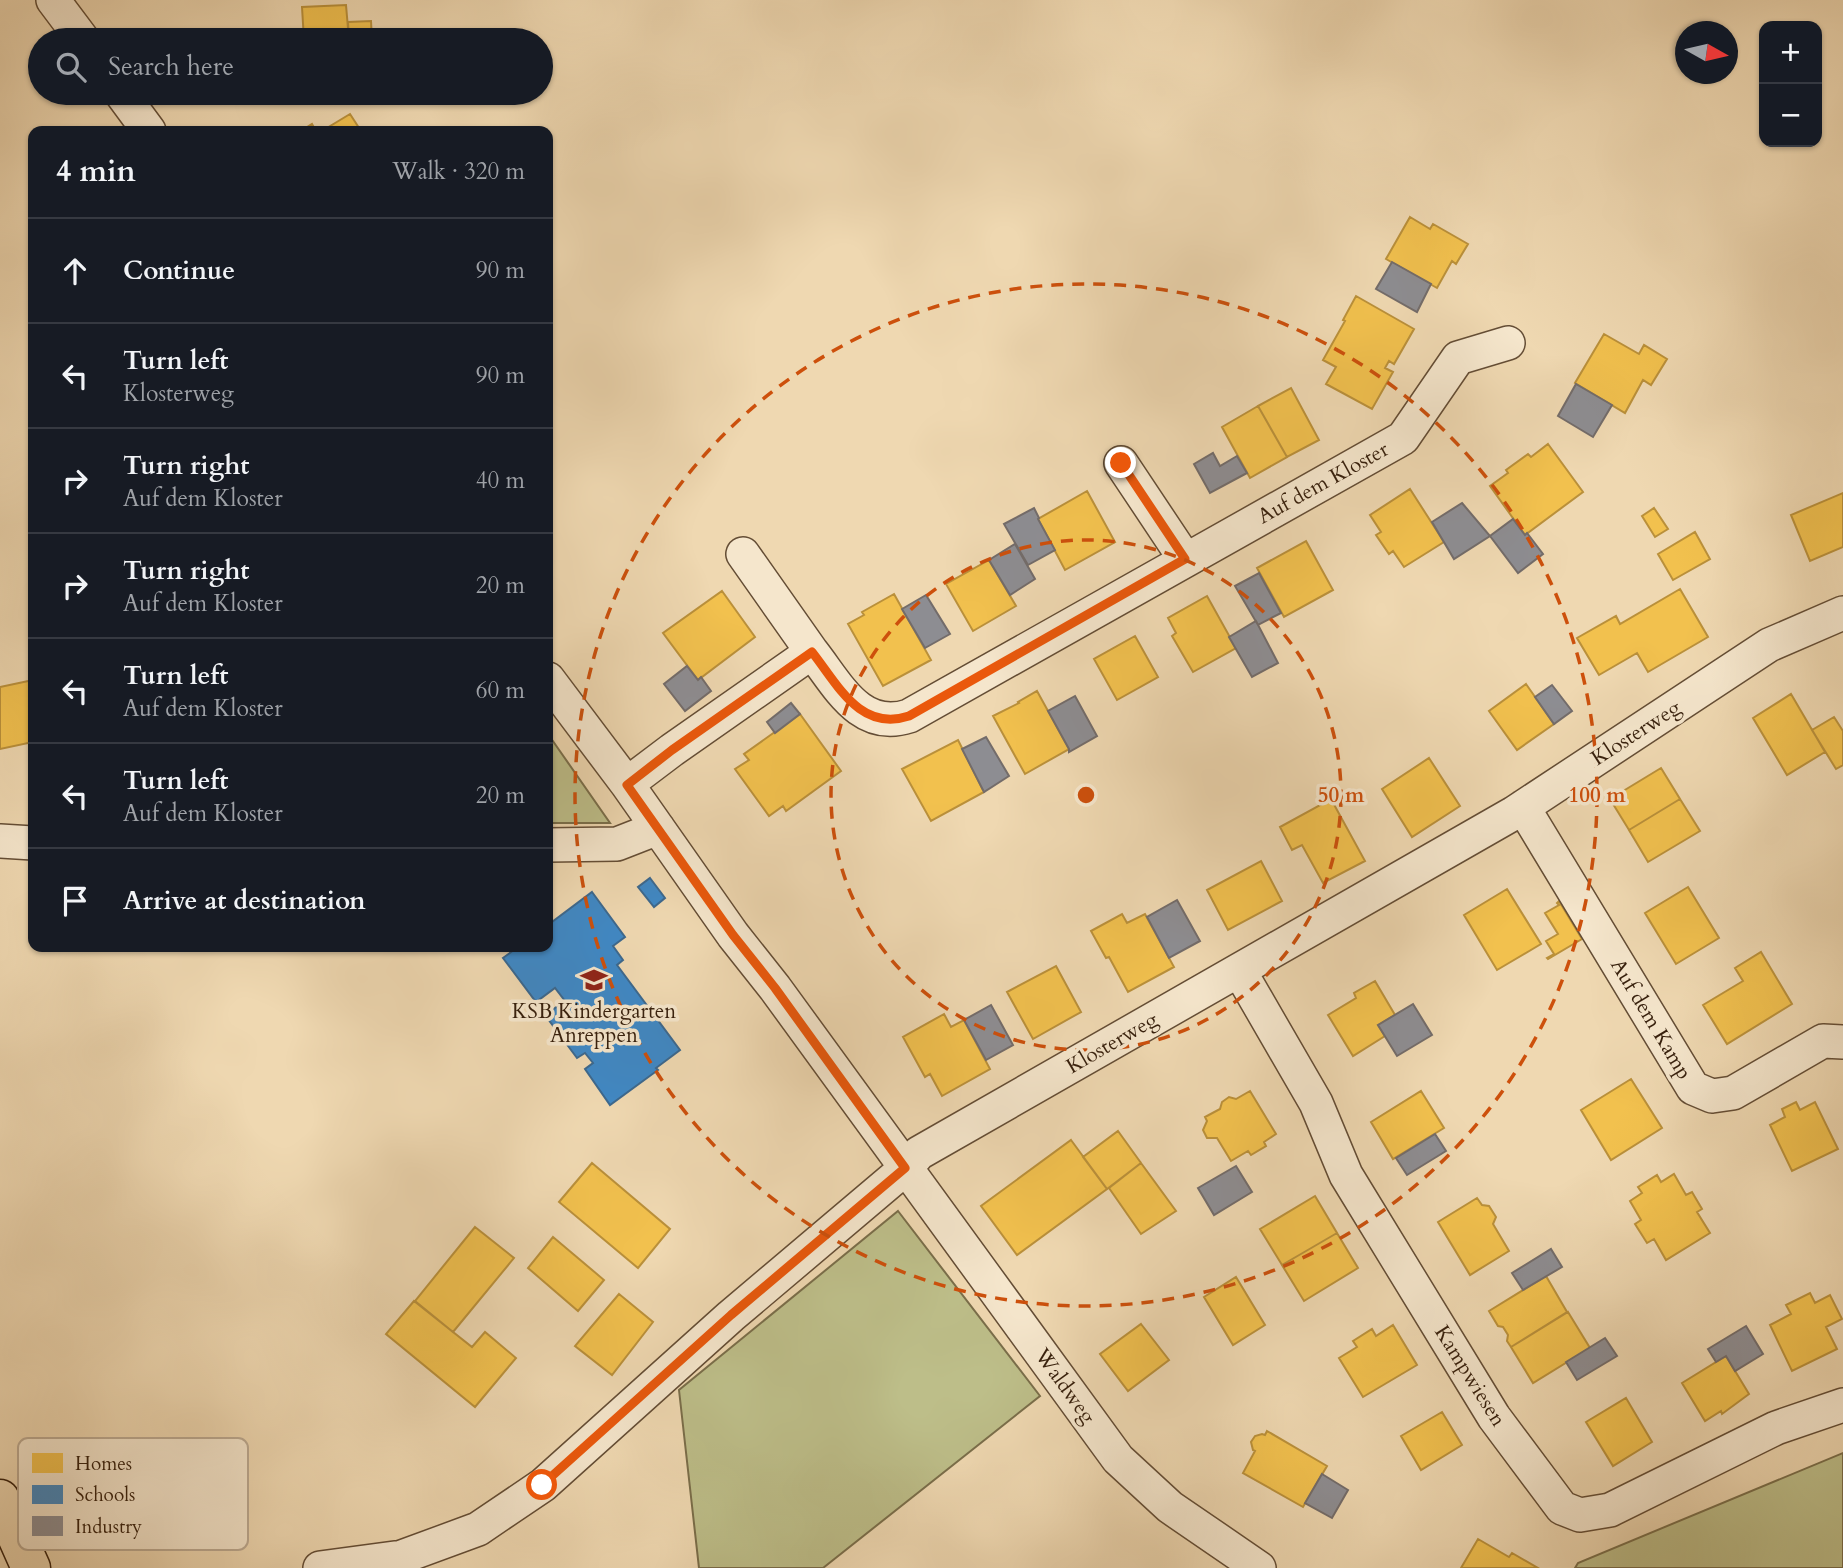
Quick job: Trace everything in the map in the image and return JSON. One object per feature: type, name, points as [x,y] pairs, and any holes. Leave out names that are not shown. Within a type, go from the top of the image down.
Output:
[{"type":"main road","points":[[0,1499],[18,1539]]},
{"type":"main road","points":[[23,1550],[31,1568]]},
{"type":"street","points":[[54,0],[74,28]]},
{"type":"street","points":[[130,105],[145,126]]},
{"type":"street","name":"Auf dem Kloster","points":[[743,554],[853,705],[886,720],[898,720],[1403,438],[1458,358],[1508,342]]},
{"type":"street","points":[[1121,463],[1185,559]]},
{"type":"street","name":"Klosterweg","points":[[320,1568],[402,1557],[478,1529],[542,1485],[731,1315],[905,1168],[919,1153],[1523,807],[1769,645],[1843,613]]},
{"type":"street","points":[[627,785],[672,750],[812,652]]},
{"type":"street","points":[[553,686],[905,1168]]},
{"type":"street","name":"Auf dem Kamp","points":[[1523,807],[1693,1088],[1712,1096],[1733,1093],[1823,1041],[1843,1042]]},
{"type":"street","points":[[553,845],[617,844],[658,828]]},
{"type":"street","points":[[0,841],[28,843]]},
{"type":"street","name":"Kampwiesen","points":[[1239,970],[1317,1102],[1346,1175],[1494,1417],[1562,1507],[1580,1515],[1611,1510],[1776,1428],[1843,1405]]},
{"type":"street","name":"Waldweg","points":[[905,1168],[1118,1459],[1170,1507],[1259,1568]]},
{"type":"green space","points":[[553,741],[610,823],[553,823]]},
{"type":"green space","points":[[898,1211],[1040,1396],[823,1568],[699,1568],[679,1390]]},
{"type":"green space","points":[[1843,1453],[1843,1568],[1575,1568],[1578,1563]]},
{"type":"building: Homes","points":[[346,5],[348,28],[303,28],[302,7]]},
{"type":"building: Homes","points":[[371,21],[371,28],[348,28],[348,22]]},
{"type":"building: Homes","points":[[350,114],[358,126],[330,126]]},
{"type":"building: Homes","points":[[1410,217],[1430,229],[1433,224],[1468,244],[1456,264],[1452,261],[1437,288],[1386,259]]},
{"type":"building: Homes","points":[[1356,296],[1414,329],[1394,364],[1389,361],[1385,368],[1393,372],[1372,409],[1326,384],[1336,367],[1323,360]]},
{"type":"building: Homes","points":[[1604,334],[1639,354],[1644,345],[1667,359],[1651,385],[1643,380],[1625,413],[1575,383]]},
{"type":"building: Homes","points":[[1291,388],[1319,440],[1287,457],[1258,406]]},
{"type":"building: Homes","points":[[1258,406],[1287,457],[1250,478],[1222,427]]},
{"type":"building: Homes","points":[[1548,444],[1583,492],[1525,535],[1490,486],[1528,454],[1531,457]]},
{"type":"building: Homes","points":[[1410,489],[1444,542],[1404,567],[1393,551],[1389,554],[1376,535],[1381,532],[1370,515]]},
{"type":"building: Homes","points":[[1087,491],[1115,542],[1065,570],[1038,519]]},
{"type":"building: Homes","points":[[1843,493],[1843,547],[1810,561],[1791,515]]},
{"type":"building: Homes","points":[[1654,508],[1668,529],[1655,537],[1642,516]]},
{"type":"building: Homes","points":[[1695,532],[1710,559],[1673,580],[1658,554]]},
{"type":"building: Homes","points":[[1306,541],[1333,590],[1284,617],[1257,568]]},
{"type":"building: Homes","points":[[989,560],[1016,606],[973,631],[946,584]]},
{"type":"building: Homes","points":[[1680,589],[1708,637],[1648,672],[1637,653],[1599,675],[1577,638],[1616,616],[1620,624]]},
{"type":"building: Homes","points":[[722,591],[755,637],[698,680],[663,633]]},
{"type":"building: Homes","points":[[894,594],[931,660],[883,686],[848,624],[864,615],[862,612]]},
{"type":"building: Homes","points":[[1207,596],[1236,648],[1193,672],[1172,636],[1176,633],[1168,618]]},
{"type":"building: Homes","points":[[1135,636],[1158,677],[1117,700],[1094,659]]},
{"type":"building: Homes","points":[[28,681],[28,743],[0,749],[0,687]]},
{"type":"building: Homes","points":[[1526,684],[1554,724],[1517,750],[1489,711]]},
{"type":"building: Homes","points":[[1037,691],[1069,749],[1025,774],[993,716]]},
{"type":"building: Homes","points":[[1791,694],[1825,752],[1787,775],[1753,718]]},
{"type":"building: Homes","points":[[800,714],[841,771],[786,811],[783,806],[769,816],[735,769],[749,760],[744,754]]},
{"type":"building: Homes","points":[[1834,717],[1843,731],[1843,765],[1836,769],[1812,730]]},
{"type":"building: Homes","points":[[958,740],[984,792],[931,821],[902,769]]},
{"type":"building: Homes","points":[[1429,758],[1460,806],[1412,837],[1382,789]]},
{"type":"building: Homes","points":[[1661,768],[1680,799],[1629,830],[1610,799]]},
{"type":"building: Homes","points":[[1331,799],[1365,861],[1323,883],[1302,845],[1292,850],[1280,827]]},
{"type":"building: Homes","points":[[1680,799],[1700,831],[1648,862],[1629,830]]},
{"type":"building: Homes","points":[[1261,861],[1282,901],[1228,930],[1207,890]]},
{"type":"building: Homes","points":[[1688,887],[1719,938],[1676,964],[1645,913]]},
{"type":"building: Homes","points":[[1507,889],[1541,944],[1497,970],[1464,915]]},
{"type":"building: Homes","points":[[1559,901],[1582,939],[1548,959],[1554,954],[1546,941],[1558,934],[1545,913],[1559,905]]},
{"type":"building: Homes","points":[[1122,914],[1127,923],[1145,914],[1174,967],[1128,992],[1091,931]]},
{"type":"building: Homes","points":[[1761,952],[1792,1004],[1727,1044],[1703,1005],[1743,981],[1735,968]]},
{"type":"building: Homes","points":[[1056,966],[1081,1012],[1033,1039],[1007,992]]},
{"type":"building: Homes","points":[[1375,981],[1395,1015],[1378,1025],[1385,1036],[1353,1056],[1328,1015],[1356,998],[1354,993]]},
{"type":"building: Homes","points":[[944,1014],[951,1027],[964,1020],[990,1069],[942,1096],[930,1074],[925,1077],[903,1037]]},
{"type":"building: Homes","points":[[1631,1079],[1662,1128],[1611,1160],[1581,1110]]},
{"type":"building: Homes","points":[[1250,1091],[1276,1134],[1264,1142],[1266,1146],[1251,1155],[1248,1151],[1231,1161],[1217,1138],[1207,1138],[1203,1130],[1207,1121],[1205,1117],[1220,1109],[1222,1102],[1229,1097],[1236,1099]]},
{"type":"building: Homes","points":[[1421,1091],[1444,1128],[1393,1159],[1371,1122]]},
{"type":"building: Homes","points":[[1796,1102],[1800,1110],[1815,1102],[1838,1149],[1792,1171],[1770,1125],[1785,1117],[1782,1109]]},
{"type":"building: Homes","points":[[1118,1131],[1141,1163],[1107,1189],[1083,1157]]},
{"type":"building: Homes","points":[[1071,1140],[1107,1189],[1017,1255],[981,1206]]},
{"type":"building: Homes","points":[[592,1163],[670,1229],[638,1268],[559,1202]]},
{"type":"building: Homes","points":[[1141,1163],[1176,1211],[1141,1234],[1109,1188]]},
{"type":"building: Homes","points":[[1674,1174],[1686,1195],[1692,1192],[1702,1209],[1697,1212],[1710,1233],[1666,1260],[1654,1239],[1647,1243],[1635,1224],[1641,1220],[1630,1201],[1642,1193],[1638,1187],[1657,1175],[1661,1182]]},
{"type":"building: Homes","points":[[1315,1196],[1337,1233],[1282,1265],[1260,1229]]},
{"type":"building: Homes","points":[[1477,1198],[1482,1205],[1489,1206],[1496,1217],[1493,1224],[1509,1251],[1470,1275],[1438,1222]]},
{"type":"building: Homes","points":[[475,1227],[514,1258],[453,1332],[415,1301]]},
{"type":"building: Homes","points":[[1337,1233],[1358,1268],[1304,1301],[1282,1265]]},
{"type":"building: Homes","points":[[553,1237],[604,1280],[578,1311],[528,1268]]},
{"type":"building: Homes","points":[[1546,1276],[1567,1312],[1511,1347],[1507,1341],[1508,1335],[1503,1327],[1498,1326],[1489,1311]]},
{"type":"building: Homes","points":[[1236,1277],[1265,1325],[1233,1345],[1204,1297]]},
{"type":"building: Homes","points":[[1810,1293],[1815,1303],[1830,1295],[1842,1319],[1826,1327],[1837,1349],[1792,1371],[1770,1325],[1791,1314],[1786,1305]]},
{"type":"building: Homes","points":[[619,1294],[653,1322],[612,1375],[575,1346]]},
{"type":"building: Homes","points":[[414,1301],[472,1347],[485,1332],[516,1358],[475,1407],[386,1334]]},
{"type":"building: Homes","points":[[1568,1312],[1590,1348],[1533,1383],[1511,1347]]},
{"type":"building: Homes","points":[[1141,1324],[1169,1360],[1128,1391],[1100,1354]]},
{"type":"building: Homes","points":[[1393,1325],[1417,1365],[1363,1397],[1339,1358],[1357,1347],[1353,1341],[1372,1329],[1376,1336]]},
{"type":"building: Homes","points":[[1726,1356],[1749,1394],[1722,1414],[1721,1411],[1705,1421],[1682,1383]]},
{"type":"building: Homes","points":[[1626,1398],[1652,1442],[1613,1466],[1586,1422]]},
{"type":"building: Homes","points":[[1442,1412],[1462,1445],[1421,1470],[1401,1436]]},
{"type":"building: Homes","points":[[1267,1431],[1327,1466],[1303,1507],[1243,1473],[1255,1451],[1251,1442],[1255,1436],[1265,1435]]},
{"type":"building: Homes","points":[[1478,1539],[1509,1557],[1512,1553],[1538,1568],[1461,1568]]},
{"type":"building: Schools","points":[[650,878],[665,898],[654,907],[638,887]]},
{"type":"building: Schools","points":[[592,892],[625,937],[613,946],[623,960],[617,965],[680,1050],[656,1068],[658,1070],[610,1105],[585,1069],[593,1063],[585,1053],[577,1058],[545,1015],[565,1001],[555,988],[536,1002],[503,958],[511,952],[553,952],[553,921]]},
{"type":"building: Industry","points":[[1392,262],[1431,284],[1417,312],[1376,289]]},
{"type":"building: Industry","points":[[1576,384],[1612,405],[1593,437],[1558,416]]},
{"type":"building: Industry","points":[[1213,453],[1220,466],[1237,456],[1247,473],[1210,493],[1194,464]]},
{"type":"building: Industry","points":[[1462,503],[1490,536],[1454,559],[1432,522]]},
{"type":"building: Industry","points":[[1034,508],[1055,550],[1028,565],[1004,524]]},
{"type":"building: Industry","points":[[1513,519],[1543,554],[1518,573],[1490,536]]},
{"type":"building: Industry","points":[[1015,544],[1035,579],[1010,595],[989,560]]},
{"type":"building: Industry","points":[[1259,573],[1281,613],[1258,625],[1235,586]]},
{"type":"building: Industry","points":[[926,595],[950,634],[925,648],[902,609]]},
{"type":"building: Industry","points":[[1256,621],[1278,663],[1252,677],[1229,637]]},
{"type":"building: Industry","points":[[687,666],[698,680],[701,677],[711,691],[685,711],[664,684]]},
{"type":"building: Industry","points":[[1552,685],[1572,711],[1554,724],[1535,697]]},
{"type":"building: Industry","points":[[1075,696],[1097,736],[1069,752],[1048,711]]},
{"type":"building: Industry","points":[[791,703],[800,714],[775,733],[767,722]]},
{"type":"building: Industry","points":[[986,737],[1009,776],[984,792],[962,749]]},
{"type":"building: Industry","points":[[1177,900],[1200,941],[1169,958],[1147,917]]},
{"type":"building: Industry","points":[[1413,1004],[1432,1035],[1397,1056],[1378,1025]]},
{"type":"building: Industry","points":[[991,1005],[1013,1045],[986,1060],[964,1020]]},
{"type":"building: Industry","points":[[1435,1134],[1446,1151],[1407,1175],[1396,1158]]},
{"type":"building: Industry","points":[[1236,1166],[1252,1192],[1214,1215],[1198,1188]]},
{"type":"building: Industry","points":[[1551,1249],[1562,1267],[1523,1290],[1512,1273]]},
{"type":"building: Industry","points":[[1746,1326],[1763,1354],[1735,1371],[1726,1356],[1716,1362],[1708,1349]]},
{"type":"building: Industry","points":[[1605,1338],[1617,1356],[1577,1380],[1566,1362]]},
{"type":"building: Industry","points":[[1322,1474],[1348,1490],[1332,1518],[1305,1503]]},
{"type":"place","name":"KSB Kindergarten Anreppen","points":[[594,980]]},
{"type":"route","points":[[542,1485],[731,1315],[905,1168],[775,988],[733,935],[627,785],[672,750],[812,652],[853,705],[886,720],[898,720],[1185,559],[1121,463]]}]
